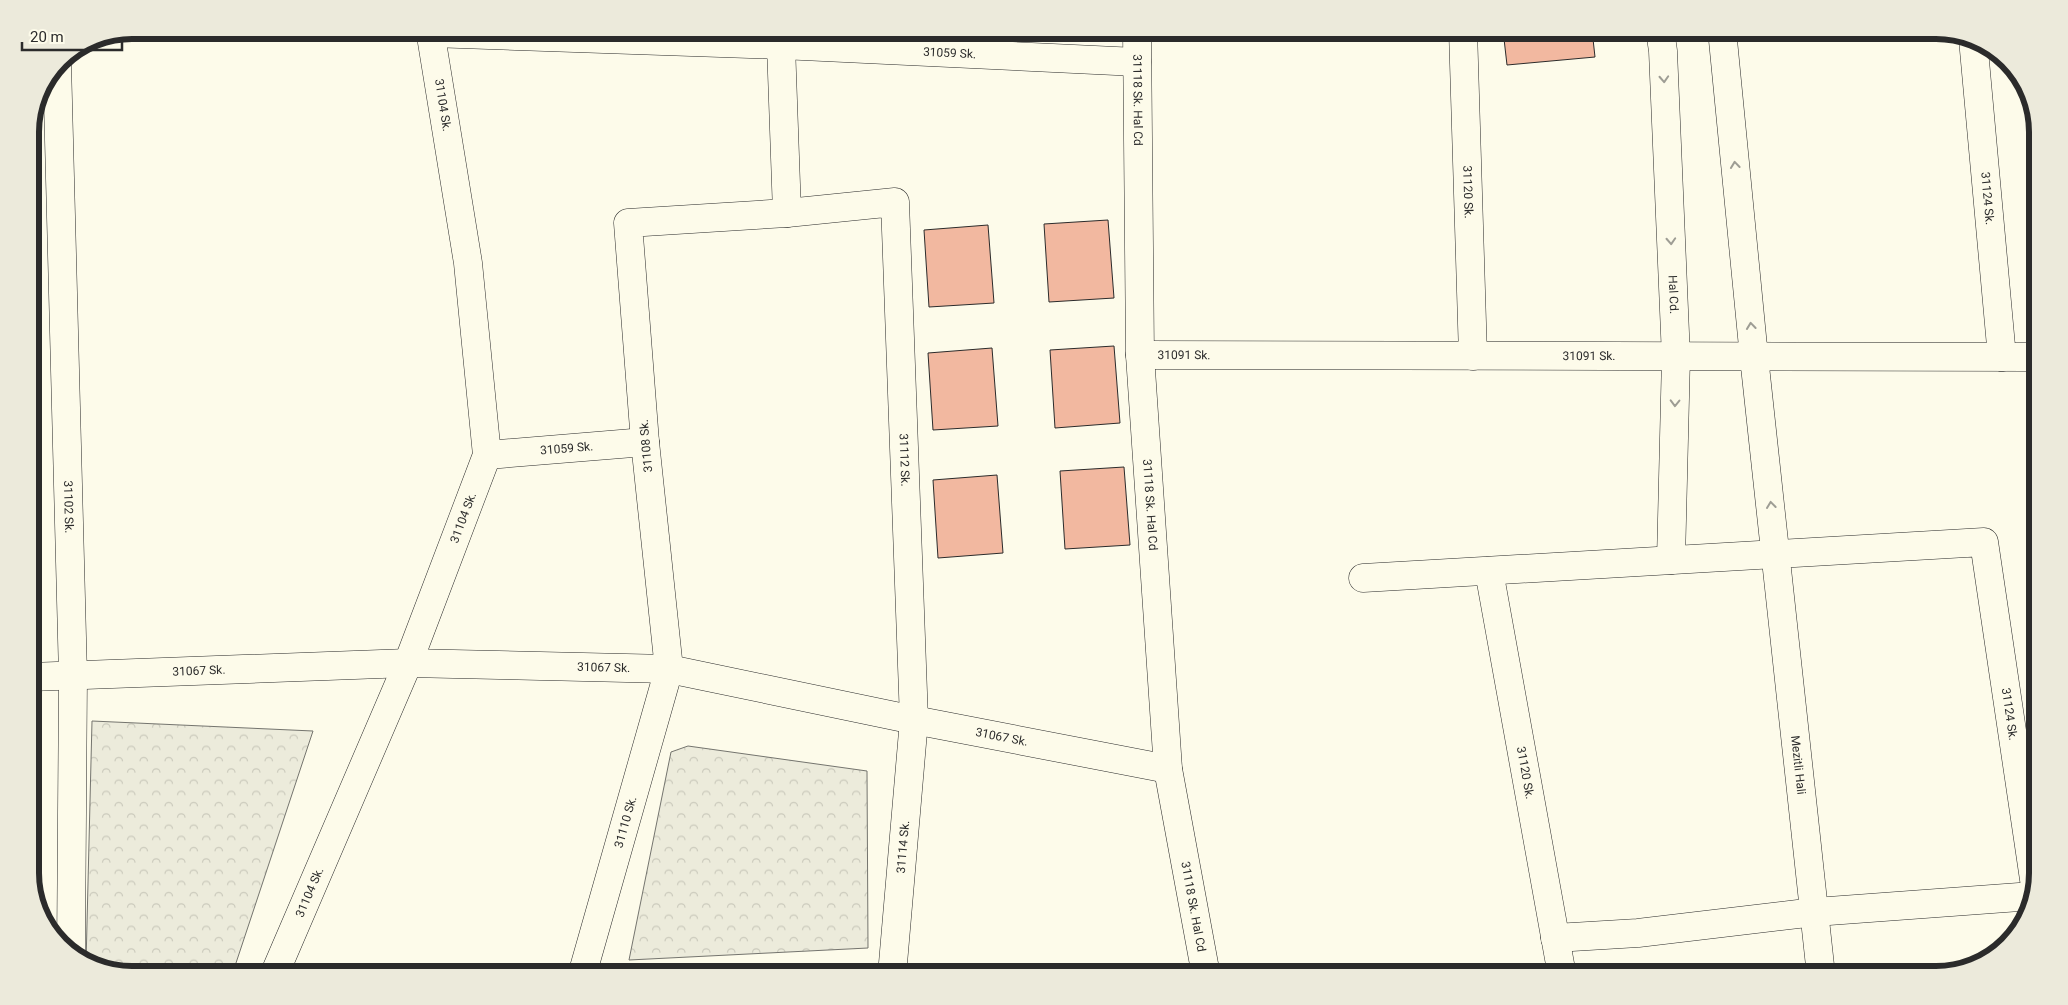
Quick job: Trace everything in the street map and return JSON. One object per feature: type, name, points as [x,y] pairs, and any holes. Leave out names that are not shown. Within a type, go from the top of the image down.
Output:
[{"type":"street","name":"31104 Sk.","points":[[278,966],[408,663],[488,455],[468,263],[432,39]]},
{"type":"street","name":"31059 Sk.","points":[[619,39],[1137,62]]},
{"type":"street","name":"31118 Sk. Hal Cd","points":[[1137,39],[1140,355],[1168,769],[1204,966]]},
{"type":"street","name":"31120 Sk.","points":[[1463,39],[1472,356]]},
{"type":"street","name":"Hal Cd.","points":[[1661,39],[1676,357],[1671,560]]},
{"type":"street","points":[[1363,578],[1777,554],[1754,357],[1723,39]]},
{"type":"street","points":[[781,45],[787,213]]},
{"type":"street","name":"31124 Sk.","points":[[1974,47],[2002,357]]},
{"type":"street","name":"31102 Sk.","points":[[58,75],[73,676],[71,944]]},
{"type":"street","name":"31112 Sk.","points":[[787,213],[895,202],[914,720]]},
{"type":"street","name":"31108 Sk.","points":[[668,669],[646,442],[628,224],[787,213]]},
{"type":"street","name":"31091 Sk.","points":[[1140,355],[2029,357]]},
{"type":"street","name":"31059 Sk.","points":[[488,455],[646,442]]},
{"type":"street","name":"31124 Sk.","points":[[1777,554],[1984,542],[2029,846]]},
{"type":"street","name":"Mezitli Hali","points":[[1777,554],[1821,966]]},
{"type":"street","name":"31120 Sk.","points":[[1489,571],[1560,966]]},
{"type":"street","name":"31067 Sk.","points":[[39,677],[408,663],[668,669],[914,720],[1168,769]]},
{"type":"street","name":"31110 Sk.","points":[[585,966],[668,669]]},
{"type":"street","name":"31114 Sk.","points":[[889,966],[914,720]]},
{"type":"street","points":[[1555,938],[1638,933],[1815,912],[2026,896]]},
{"type":"green space","points":[[92,721],[313,731],[235,966],[132,966],[113,964],[86,955]]},
{"type":"green space","points":[[688,746],[867,771],[868,948],[629,960],[671,752]]},
{"type":"building","points":[[1504,39],[1593,39],[1595,57],[1507,65]]},
{"type":"building","points":[[1108,220],[1114,298],[1049,302],[1044,224]]},
{"type":"building","points":[[988,225],[994,303],[929,307],[924,230]]},
{"type":"building","points":[[1114,346],[1120,423],[1055,428],[1050,350]]},
{"type":"building","points":[[992,348],[998,426],[933,430],[928,353]]},
{"type":"building","points":[[1124,467],[1130,545],[1065,549],[1060,471]]},
{"type":"building","points":[[997,475],[1003,553],[938,558],[933,480]]}]
